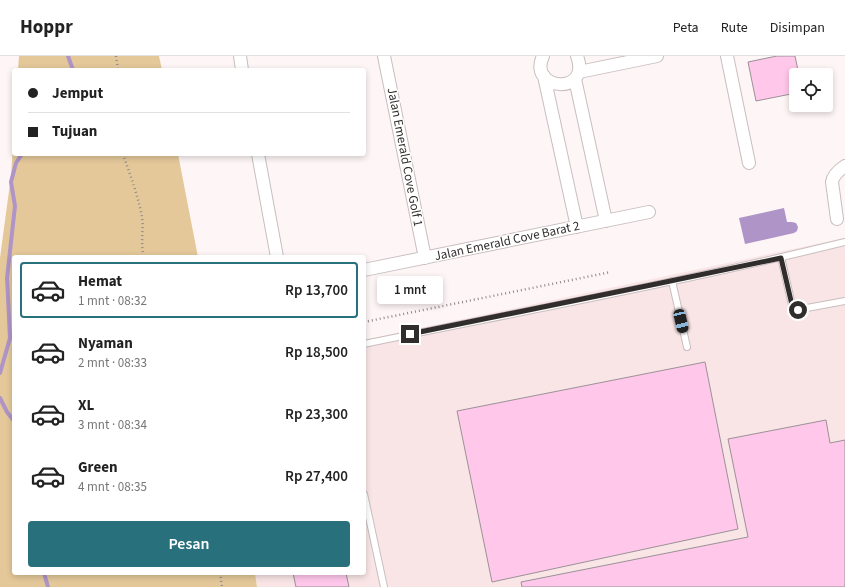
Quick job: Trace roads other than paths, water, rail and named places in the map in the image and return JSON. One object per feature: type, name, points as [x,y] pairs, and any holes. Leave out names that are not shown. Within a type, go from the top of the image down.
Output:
[{"type":"street","points":[[240,56],[242,68]]},
{"type":"street","name":"Jalan Emerald Cove Golf 1","points":[[384,56],[425,258]]},
{"type":"street","points":[[542,64],[553,84],[559,85],[570,83],[577,75],[580,64],[578,56]]},
{"type":"street","points":[[577,75],[657,56]]},
{"type":"street","points":[[727,56],[749,163]]},
{"type":"street","points":[[542,64],[577,226]]},
{"type":"street","points":[[577,75],[606,221]]},
{"type":"street","points":[[258,156],[277,255]]},
{"type":"street","points":[[837,219],[832,182],[836,173],[845,166]]},
{"type":"street","name":"Jalan Emerald Cove Barat 2","points":[[366,270],[649,212]]},
{"type":"lane","points":[[366,344],[781,258],[845,242]]},
{"type":"lane","points":[[781,258],[792,305],[796,310],[845,300]]},
{"type":"lane","points":[[672,281],[687,347]]},
{"type":"lane","points":[[366,503],[384,587]]},
{"type":"waterway","points":[[68,56],[72,68]]},
{"type":"waterway","points":[[0,373],[10,338],[7,278],[15,206],[11,182],[16,163],[21,156]]},
{"type":"waterway","points":[[0,398],[12,418]]},
{"type":"waterway","points":[[45,575],[48,587]]}]
